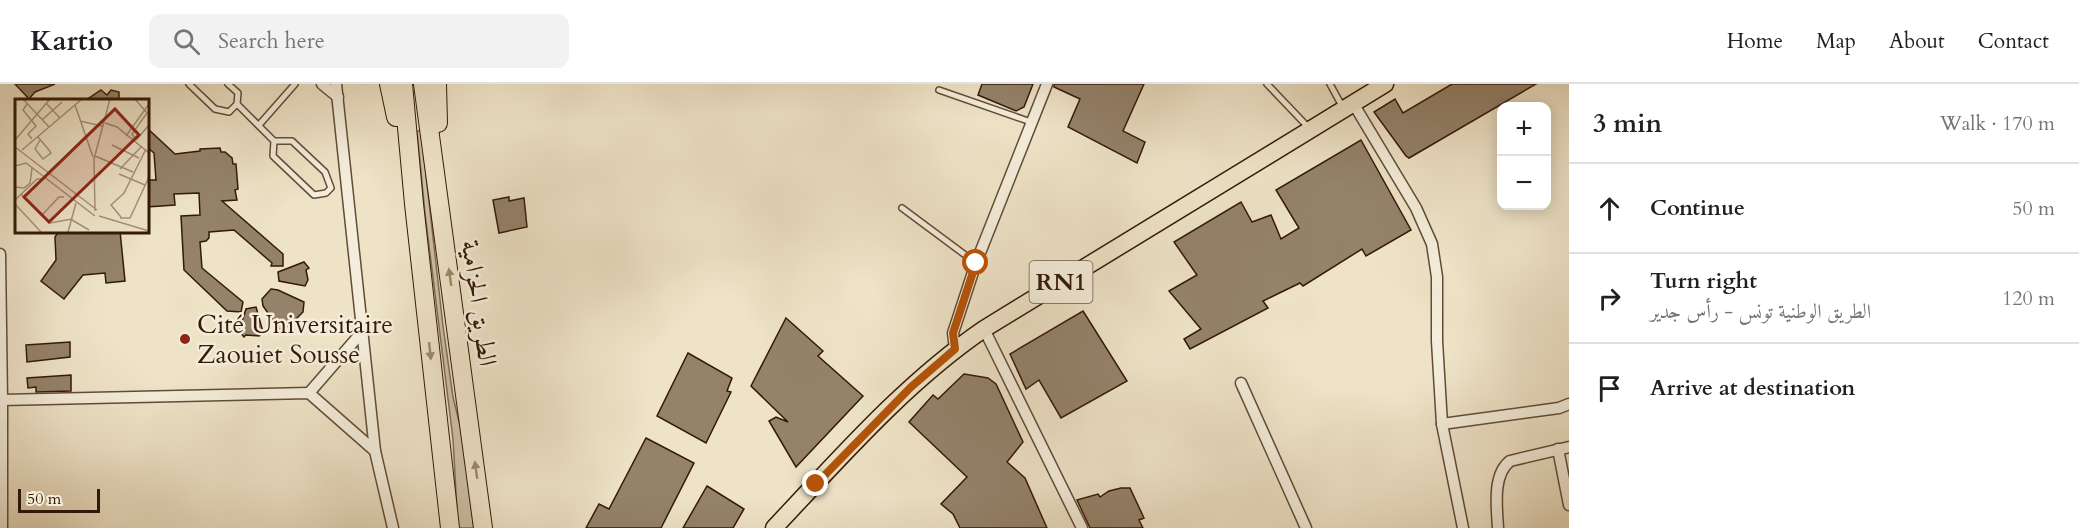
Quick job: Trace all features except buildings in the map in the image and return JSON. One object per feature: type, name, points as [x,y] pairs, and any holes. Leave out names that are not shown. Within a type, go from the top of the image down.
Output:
[{"type":"highway","points":[[389,84],[414,204]]},
{"type":"highway","name":"الطريق الحزامية","points":[[402,84],[450,528]]},
{"type":"highway","name":"الطريق الحزامية","points":[[423,84],[483,528]]},
{"type":"highway","points":[[437,84],[439,200]]},
{"type":"main road","name":"RN1","points":[[774,528],[911,387],[955,349],[984,329],[1385,84]]},
{"type":"street","points":[[322,84],[338,97]]},
{"type":"street","points":[[336,84],[375,451],[393,528]]},
{"type":"street","points":[[955,349],[953,333],[976,263],[1047,84]]},
{"type":"street","points":[[1348,106],[1416,208],[1431,244],[1437,277],[1442,424],[1463,528]]},
{"type":"street","points":[[0,254],[2,528]]},
{"type":"street","points":[[984,329],[1082,528]]},
{"type":"street","points":[[309,393],[363,332]]},
{"type":"street","points":[[1241,383],[1306,528]]},
{"type":"street","points":[[2,400],[309,393],[375,451]]},
{"type":"street","points":[[1442,424],[1559,408],[1569,404]]},
{"type":"street","points":[[1498,528],[1498,484],[1504,465],[1510,461],[1569,447]]},
{"type":"street","points":[[1557,449],[1569,505]]},
{"type":"lane","points":[[189,84],[215,109],[229,112],[237,104],[238,93],[228,84]]},
{"type":"lane","points":[[259,125],[295,84]]},
{"type":"lane","points":[[1267,84],[1310,129]]},
{"type":"lane","points":[[1330,84],[1348,106]]},
{"type":"lane","points":[[939,90],[1032,123]]},
{"type":"lane","points":[[237,104],[274,141],[292,141],[325,172],[332,188],[326,193],[314,195],[273,156],[274,141]]},
{"type":"lane","points":[[902,208],[976,263]]},
{"type":"shaded area","points":[[417,131],[421,131],[443,326],[453,397],[463,438],[474,528],[458,528],[453,439]]},
{"type":"place","name":"Cité Universitaire Zaouiet Sousse","points":[[185,339]]},
{"type":"route","points":[[816,484],[911,387],[955,349],[953,333],[976,263]]}]
